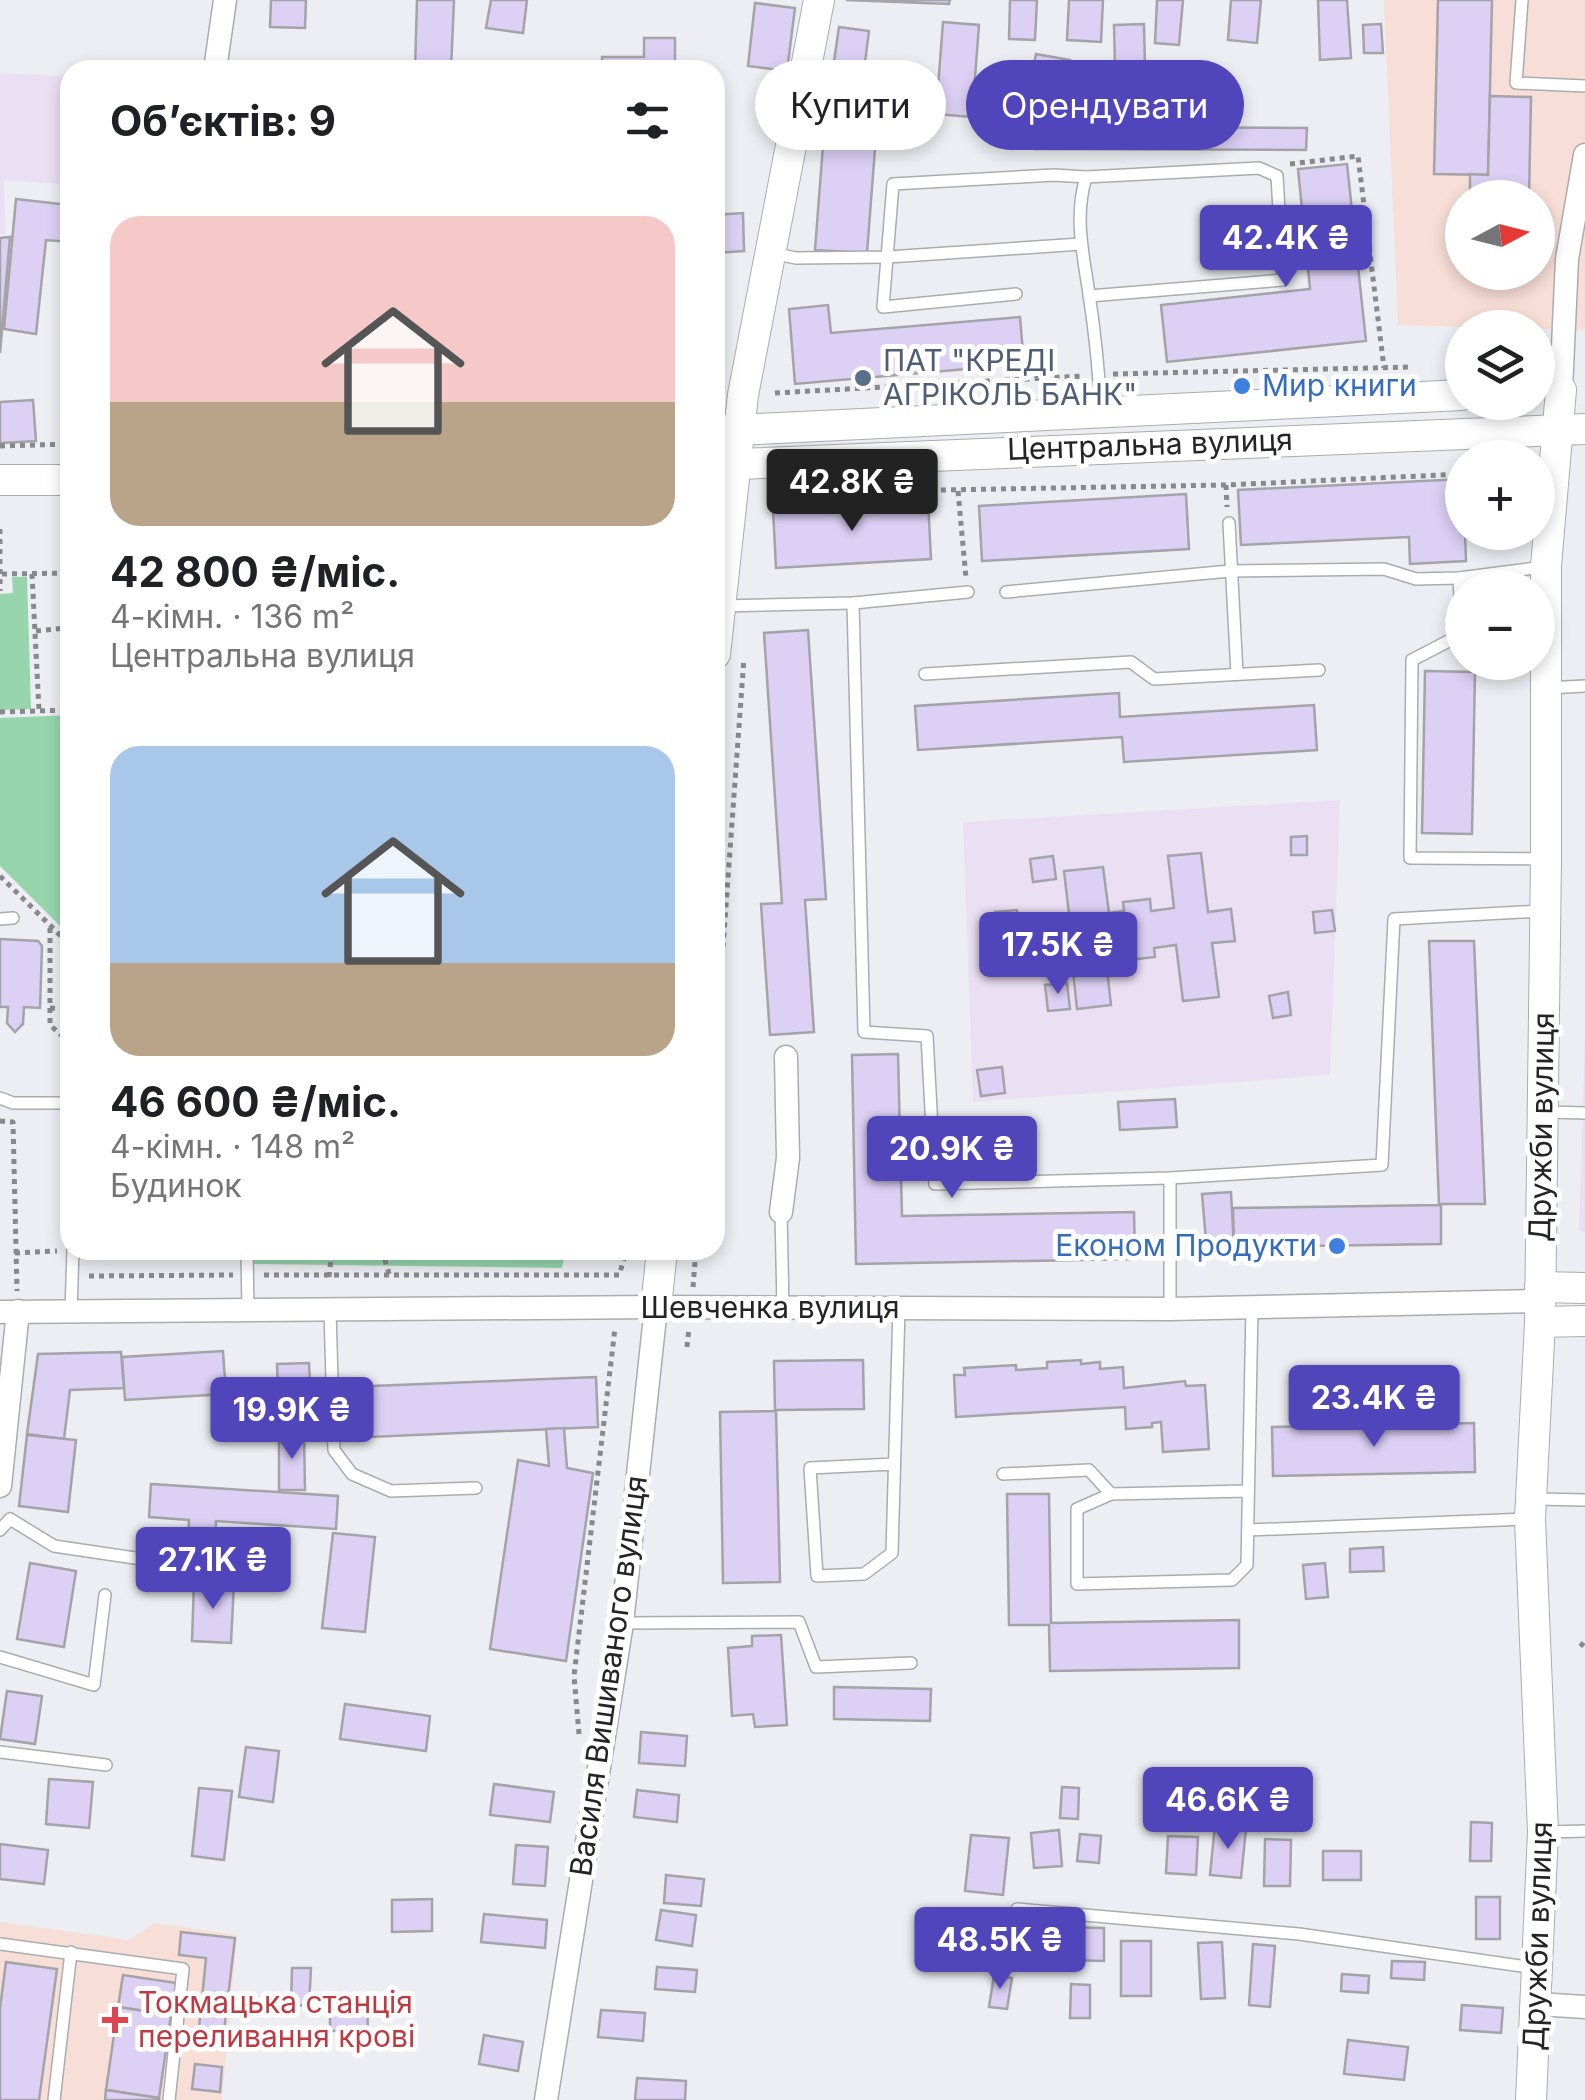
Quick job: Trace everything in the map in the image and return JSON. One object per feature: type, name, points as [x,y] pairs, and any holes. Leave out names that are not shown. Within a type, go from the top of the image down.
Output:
[{"type":"street","points":[[216,60],[225,0]]},
{"type":"street","points":[[727,430],[742,395],[819,0]]},
{"type":"street","name":"Дружби вулиця","points":[[1532,2100],[1543,1832],[1530,1509],[1540,1303],[1546,566],[1571,429],[1561,390],[1567,259],[1585,155]]},
{"type":"street","name":"Центральна вулиця","points":[[727,430],[1445,395]]},
{"type":"street","name":"Центральна вулиця","points":[[725,464],[1571,429]]},
{"type":"street","points":[[725,477],[735,606],[725,630]]},
{"type":"street","points":[[0,480],[60,480]]},
{"type":"street","points":[[781,1212],[788,1158],[786,1057]]},
{"type":"street","name":"Василя Вишиваного вулиця","points":[[546,2100],[622,1623],[661,1260]]},
{"type":"street","name":"Шевченка вулиця","points":[[9,1311],[1170,1309],[1540,1303],[1585,1288]]},
{"type":"street","name":"Шевченка вулиця","points":[[1540,1303],[1585,1321]]},
{"type":"street","points":[[0,1479],[9,1311]]},
{"type":"street","points":[[1538,2004],[1585,2007]]},
{"type":"lane","points":[[1522,0],[1516,83],[1585,86]]},
{"type":"lane","points":[[1016,294],[883,307],[894,184],[1259,168],[1277,176],[1283,280],[1090,296]]},
{"type":"lane","points":[[1086,177],[1078,203],[1080,244],[1090,296],[1101,412]]},
{"type":"lane","points":[[769,252],[796,258],[888,257],[1080,244]]},
{"type":"lane","points":[[1229,522],[1237,674]]},
{"type":"lane","points":[[1517,570],[1546,566]]},
{"type":"lane","points":[[1006,592],[1230,571],[1384,569],[1416,579],[1445,578]]},
{"type":"lane","points":[[735,606],[853,603],[968,592]]},
{"type":"lane","points":[[853,603],[864,1032],[927,1036],[935,1184],[1170,1178],[1382,1164],[1394,920],[1546,911]]},
{"type":"lane","points":[[1445,642],[1412,660],[1410,858],[1546,860]]},
{"type":"lane","points":[[925,674],[1132,662],[1154,679],[1319,670]]},
{"type":"lane","points":[[1546,688],[1585,686]]},
{"type":"lane","points":[[0,1098],[60,1103]]},
{"type":"lane","points":[[1542,1112],[1585,1113]]},
{"type":"lane","points":[[1170,1178],[1170,1309]]},
{"type":"lane","points":[[781,1212],[783,1308]]},
{"type":"lane","points":[[71,1312],[72,1260]]},
{"type":"lane","points":[[247,1260],[248,1312]]},
{"type":"lane","points":[[1248,1491],[1111,1494],[1077,1510],[1077,1584],[1232,1580],[1247,1565],[1252,1307]]},
{"type":"lane","points":[[894,1464],[810,1468],[816,1576],[864,1574],[892,1553],[898,1309]]},
{"type":"lane","points":[[330,1311],[334,1450],[352,1474],[391,1491],[476,1488]]},
{"type":"lane","points":[[1003,1474],[1088,1470],[1111,1494]]},
{"type":"lane","points":[[1248,1530],[1530,1509],[1585,1500]]},
{"type":"lane","points":[[0,1530],[10,1520],[54,1546],[155,1561]]},
{"type":"lane","points":[[0,1657],[94,1685],[105,1594]]},
{"type":"lane","points":[[622,1623],[800,1622],[816,1667],[911,1663]]},
{"type":"lane","points":[[0,1752],[106,1765]]},
{"type":"lane","points":[[1543,1832],[1585,1832]]},
{"type":"lane","points":[[1018,1909],[1299,1934],[1539,1969]]},
{"type":"lane","points":[[0,1944],[183,1968],[170,2100]]},
{"type":"lane","points":[[54,2100],[71,1952]]},
{"type":"path","points":[[1277,176],[1292,162],[1358,156],[1384,368]]},
{"type":"path","points":[[0,446],[60,444]]},
{"type":"path","points":[[761,493],[958,492],[1445,475]]},
{"type":"path","points":[[958,492],[968,592]]},
{"type":"path","points":[[0,529],[0,591]]},
{"type":"path","points":[[2,574],[60,573]]},
{"type":"path","points":[[32,574],[39,710]]},
{"type":"path","points":[[725,829],[735,606]]},
{"type":"path","points":[[36,631],[60,629]]},
{"type":"path","points":[[0,712],[60,710]]},
{"type":"path","points":[[0,876],[60,937]]},
{"type":"path","points":[[50,928],[50,1025],[60,1034]]},
{"type":"path","points":[[50,1008],[60,1008]]},
{"type":"path","points":[[0,1121],[12,1122],[15,1253],[9,1311]]},
{"type":"path","points":[[15,1253],[60,1251]]},
{"type":"path","points":[[60,1260],[61,1276],[619,1275]]},
{"type":"path","points":[[329,1277],[331,1260]]},
{"type":"path","points":[[385,1260],[390,1277]]},
{"type":"path","points":[[580,1742],[574,1676],[619,1275],[624,1260]]},
{"type":"shaded area","points":[[1384,0],[1585,0],[1585,330],[1555,329],[1555,310],[1445,310],[1445,326],[1398,325]]},
{"type":"shaded area","points":[[0,73],[60,76],[60,184],[4,180],[5,234],[0,234]]},
{"type":"shaded area","points":[[1340,800],[1330,1075],[973,1102],[963,822]]},
{"type":"shaded area","points":[[1585,1030],[1585,1233],[1579,1231]]},
{"type":"shaded area","name":"Токмацька станція переливання крові","points":[[0,1922],[129,1940],[154,1923],[237,1935],[222,2100],[0,2100]]},
{"type":"green space","points":[[12,577],[27,577],[31,709],[0,710],[0,594],[13,593]]},
{"type":"green space","points":[[60,715],[60,926],[0,866],[0,718]]},
{"type":"green space","points":[[254,1260],[564,1260],[562,1268],[254,1264]]},
{"type":"building","points":[[271,0],[306,0],[305,28],[270,27]]},
{"type":"building","points":[[417,0],[454,0],[451,60],[415,60]]},
{"type":"building","points":[[491,0],[527,0],[523,33],[486,28]]},
{"type":"building","points":[[846,0],[950,0],[949,4]]},
{"type":"building","points":[[1010,0],[1037,0],[1035,40],[1009,39]]},
{"type":"building","points":[[1069,0],[1103,0],[1101,42],[1067,40]]},
{"type":"building","points":[[1157,0],[1183,0],[1179,45],[1155,43]]},
{"type":"building","points":[[1231,0],[1261,0],[1257,43],[1228,40]]},
{"type":"building","points":[[1318,0],[1347,0],[1351,58],[1320,60]]},
{"type":"building","points":[[1438,0],[1492,0],[1488,175],[1434,174]]},
{"type":"building","points":[[755,3],[795,8],[788,60],[755,60],[755,67],[748,66]]},
{"type":"building","points":[[943,22],[979,25],[976,60],[966,60],[966,116],[946,115],[946,60],[940,60]]},
{"type":"building","points":[[1144,24],[1145,60],[1115,60],[1114,25]]},
{"type":"building","points":[[1381,24],[1383,53],[1364,53],[1363,25]]},
{"type":"building","points":[[839,27],[869,31],[865,60],[834,60]]},
{"type":"building","points":[[644,38],[675,38],[675,60],[602,60],[602,57],[644,57]]},
{"type":"building","points":[[1036,54],[1070,60],[1035,60]]},
{"type":"building","points":[[1490,96],[1531,97],[1529,180],[1470,180],[1470,174],[1488,175]]},
{"type":"building","points":[[1244,128],[1307,128],[1306,150],[1244,150]]},
{"type":"building","points":[[823,150],[875,150],[867,253],[815,250]]},
{"type":"building","points":[[1347,164],[1366,341],[1167,362],[1161,305],[1310,289],[1298,169]]},
{"type":"building","points":[[16,199],[60,204],[60,241],[46,240],[36,334],[4,329]]},
{"type":"building","points":[[743,213],[744,251],[725,252],[725,214]]},
{"type":"building","points":[[10,237],[0,353],[0,238]]},
{"type":"building","points":[[828,305],[831,333],[1020,317],[1024,364],[795,384],[789,309]]},
{"type":"building","points":[[33,400],[36,441],[0,443],[0,402]]},
{"type":"building","points":[[1445,480],[1445,550],[1466,550],[1466,561],[1410,564],[1409,537],[1241,545],[1238,490]]},
{"type":"building","points":[[1186,494],[1189,549],[982,561],[979,506]]},
{"type":"building","points":[[928,500],[931,559],[776,568],[773,509]]},
{"type":"building","points":[[808,630],[826,899],[805,900],[814,1032],[770,1035],[761,904],[782,903],[764,633]]},
{"type":"building","points":[[1425,671],[1445,671],[1445,680],[1475,680],[1472,834],[1422,833]]},
{"type":"building","points":[[1119,693],[1120,717],[1314,705],[1317,750],[1124,762],[1122,737],[918,750],[915,706]]},
{"type":"building","points":[[1307,836],[1307,855],[1291,855],[1291,837]]},
{"type":"building","points":[[1201,853],[1208,912],[1231,909],[1235,941],[1212,943],[1219,997],[1183,1001],[1176,945],[1154,948],[1155,957],[1128,960],[1127,949],[1105,952],[1111,1005],[1077,1009],[1071,952],[1047,954],[1043,917],[1069,914],[1064,871],[1103,867],[1109,913],[1124,911],[1123,902],[1150,899],[1151,911],[1174,908],[1168,856]]},
{"type":"building","points":[[1053,856],[1056,879],[1033,882],[1030,859]]},
{"type":"building","points":[[1017,910],[1021,938],[999,941],[995,912]]},
{"type":"building","points":[[1332,910],[1335,931],[1315,933],[1313,912]]},
{"type":"building","points":[[0,939],[38,941],[42,946],[40,1008],[24,1007],[23,1024],[15,1032],[7,1023],[8,1007],[0,1007]]},
{"type":"building","points":[[1429,941],[1474,941],[1485,1204],[1441,1204],[1441,1244],[1234,1247],[1233,1208],[1439,1205]]},
{"type":"building","points":[[1067,983],[1070,1009],[1048,1011],[1045,985]]},
{"type":"building","points":[[1288,992],[1291,1015],[1273,1018],[1269,996]]},
{"type":"building","points":[[898,1054],[902,1216],[1134,1212],[1135,1259],[856,1264],[852,1055]]},
{"type":"building","points":[[1002,1067],[1005,1093],[981,1096],[977,1070]]},
{"type":"building","points":[[1175,1099],[1177,1127],[1120,1130],[1118,1102]]},
{"type":"building","points":[[1231,1192],[1234,1249],[1207,1252],[1202,1194]]},
{"type":"building","points":[[223,1351],[226,1394],[125,1400],[122,1357]]},
{"type":"building","points":[[121,1352],[124,1388],[70,1390],[64,1439],[27,1434],[38,1354]]},
{"type":"building","points":[[863,1360],[864,1409],[776,1410],[780,1582],[723,1583],[720,1412],[775,1411],[774,1361]]},
{"type":"building","points":[[1081,1360],[1081,1364],[1100,1362],[1100,1369],[1123,1367],[1124,1388],[1185,1381],[1186,1386],[1205,1385],[1209,1449],[1163,1452],[1161,1422],[1152,1423],[1152,1427],[1126,1429],[1125,1407],[956,1417],[954,1375],[965,1375],[964,1368],[1047,1368],[1047,1362]]},
{"type":"building","points":[[309,1363],[312,1415],[279,1416],[277,1364]]},
{"type":"building","points":[[596,1377],[598,1427],[348,1438],[347,1387]]},
{"type":"building","points":[[1474,1423],[1475,1472],[1273,1476],[1272,1427]]},
{"type":"building","points":[[564,1428],[567,1468],[593,1473],[566,1661],[490,1649],[518,1460],[549,1466],[546,1429]]},
{"type":"building","points":[[279,1434],[304,1434],[305,1490],[279,1490]]},
{"type":"building","points":[[27,1435],[76,1440],[68,1512],[19,1506]]},
{"type":"building","points":[[151,1484],[338,1496],[336,1529],[216,1521],[215,1539],[188,1537],[189,1520],[149,1517]]},
{"type":"building","points":[[1007,1494],[1049,1494],[1051,1623],[1239,1620],[1239,1668],[1050,1671],[1049,1625],[1009,1625]]},
{"type":"building","points":[[333,1533],[375,1537],[365,1632],[322,1628]]},
{"type":"building","points":[[1383,1547],[1384,1571],[1350,1572],[1350,1549]]},
{"type":"building","points":[[30,1563],[76,1571],[64,1647],[17,1639]]},
{"type":"building","points":[[1325,1563],[1328,1597],[1306,1599],[1303,1565]]},
{"type":"building","points":[[194,1582],[234,1583],[231,1643],[192,1641]]},
{"type":"building","points":[[781,1635],[787,1725],[755,1727],[753,1714],[732,1716],[728,1648],[752,1646],[752,1636]]},
{"type":"building","points":[[834,1687],[931,1689],[930,1721],[834,1719]]},
{"type":"building","points":[[7,1691],[42,1696],[35,1744],[0,1739]]},
{"type":"building","points":[[345,1704],[430,1716],[426,1751],[340,1739]]},
{"type":"building","points":[[641,1732],[687,1736],[685,1766],[639,1763]]},
{"type":"building","points":[[246,1747],[279,1751],[273,1802],[239,1797]]},
{"type":"building","points":[[49,1779],[93,1782],[89,1828],[46,1824]]},
{"type":"building","points":[[494,1784],[554,1792],[550,1822],[490,1815]]},
{"type":"building","points":[[1062,1787],[1079,1788],[1078,1819],[1060,1818]]},
{"type":"building","points":[[199,1788],[232,1791],[224,1860],[192,1856]]},
{"type":"building","points":[[637,1790],[679,1795],[677,1822],[634,1817]]},
{"type":"building","points":[[1471,1822],[1492,1823],[1491,1861],[1470,1861]]},
{"type":"building","points":[[1215,1825],[1246,1829],[1241,1878],[1210,1875]]},
{"type":"building","points":[[1059,1830],[1062,1866],[1034,1868],[1031,1833]]},
{"type":"building","points":[[1080,1834],[1101,1836],[1099,1863],[1077,1861]]},
{"type":"building","points":[[971,1835],[1009,1838],[1003,1895],[965,1891]]},
{"type":"building","points":[[1168,1836],[1198,1837],[1196,1875],[1166,1873]]},
{"type":"building","points":[[1265,1839],[1291,1840],[1290,1886],[1264,1886]]},
{"type":"building","points":[[0,1844],[48,1850],[44,1884],[0,1879]]},
{"type":"building","points":[[516,1845],[548,1847],[545,1886],[513,1884]]},
{"type":"building","points":[[1323,1851],[1361,1851],[1361,1880],[1323,1880]]},
{"type":"building","points":[[666,1875],[704,1879],[701,1906],[664,1903]]},
{"type":"building","points":[[1476,1897],[1500,1897],[1500,1939],[1476,1939]]},
{"type":"building","points":[[432,1899],[432,1931],[392,1932],[392,1900]]},
{"type":"building","points":[[661,1910],[696,1915],[692,1946],[656,1940]]},
{"type":"building","points":[[484,1914],[547,1920],[545,1948],[481,1942]]},
{"type":"building","points":[[1067,1927],[1104,1928],[1104,1961],[1066,1960]]},
{"type":"building","points":[[181,1932],[235,1938],[224,2031],[199,2028],[206,1958],[179,1955]]},
{"type":"building","points":[[1121,1941],[1151,1941],[1151,1996],[1121,1996]]},
{"type":"building","points":[[1222,1942],[1225,1998],[1201,1999],[1198,1943]]},
{"type":"building","points":[[1253,1944],[1275,1946],[1270,2007],[1249,2005]]},
{"type":"building","points":[[1392,1961],[1425,1962],[1424,1980],[1391,1978]]},
{"type":"building","points":[[6,1962],[57,1969],[39,2100],[0,2100],[0,2008]]},
{"type":"building","points":[[657,1967],[697,1970],[695,1992],[655,1989]]},
{"type":"building","points":[[292,1968],[311,1968],[309,2006],[291,2005]]},
{"type":"building","points":[[1342,1974],[1369,1976],[1368,1993],[1341,1991]]},
{"type":"building","points":[[123,1975],[176,1983],[171,2015],[118,2007]]},
{"type":"building","points":[[994,1975],[1012,1978],[1007,2009],[989,2007]]},
{"type":"building","points":[[1071,1984],[1090,1985],[1090,2018],[1070,2018]]},
{"type":"building","points":[[367,2003],[368,2030],[330,2031],[330,2004]]},
{"type":"building","points":[[1462,2005],[1503,2008],[1501,2033],[1460,2030]]},
{"type":"building","points":[[118,2007],[171,2015],[159,2098],[106,2090]]},
{"type":"building","points":[[601,2010],[645,2013],[643,2041],[598,2037]]},
{"type":"building","points":[[484,2035],[523,2042],[518,2071],[479,2064]]},
{"type":"building","points":[[1348,2040],[1408,2047],[1404,2080],[1344,2074]]},
{"type":"building","points":[[195,2064],[222,2067],[220,2092],[192,2089]]},
{"type":"building","points":[[637,2078],[686,2081],[685,2100],[635,2100]]},
{"type":"building","points":[[106,2090],[159,2098],[159,2100],[105,2100]]},
{"type":"place","name":"ПАТ \"КРЕДI АГРIКОЛЬ БАНК\"","points":[[863,378]]},
{"type":"place","name":"Мир книги","points":[[1242,386]]},
{"type":"place","name":"Економ Продукти","points":[[1337,1246]]},
{"type":"place","name":"Токмацька станція переливання крові","points":[[115,2020]]}]
